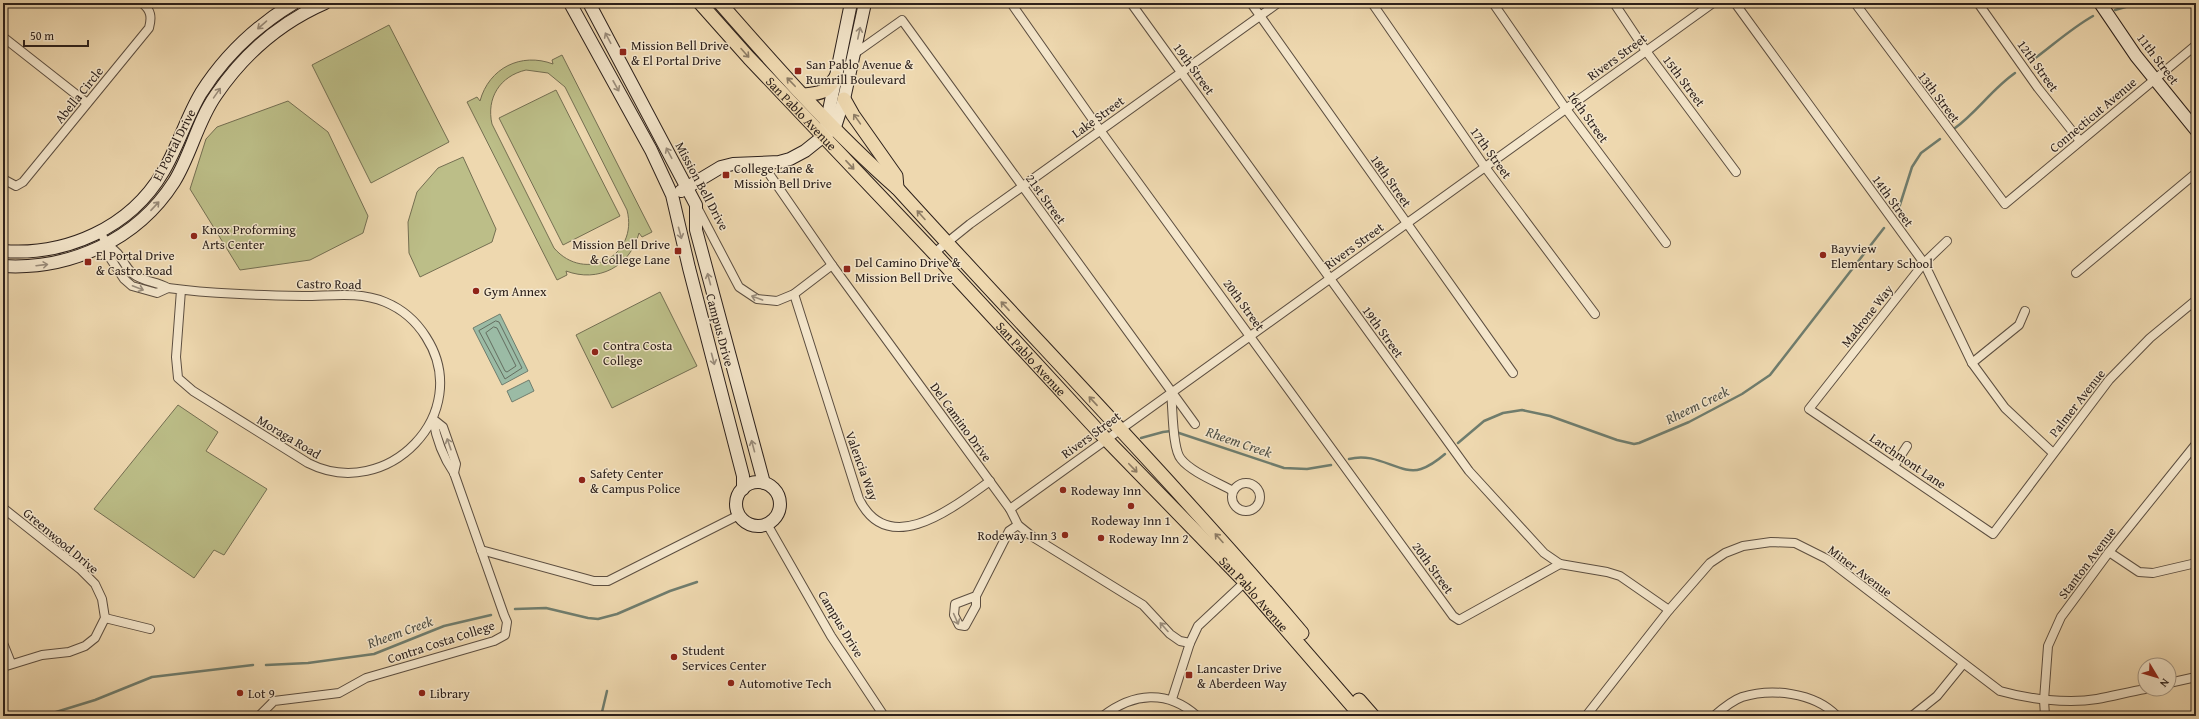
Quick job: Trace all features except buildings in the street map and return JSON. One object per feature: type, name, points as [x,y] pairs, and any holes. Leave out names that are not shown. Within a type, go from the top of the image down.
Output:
[{"type":"main road","name":"San Pablo Avenue","points":[[700,3],[749,58],[934,253],[1106,440],[1246,582],[1361,716]]},
{"type":"main road","name":"San Pablo Avenue","points":[[720,3],[869,164],[897,188],[946,243],[1120,429],[1255,577],[1373,716]]},
{"type":"main road","points":[[804,95],[821,94],[827,90],[836,77]]},
{"type":"main road","points":[[844,99],[853,115],[896,176],[897,188]]},
{"type":"street","name":"Abella Circle","points":[[4,184],[16,186],[23,182],[149,28],[152,18],[148,8],[142,3]]},
{"type":"street","name":"El Portal Drive","points":[[3,251],[30,252],[59,248],[81,241],[100,232],[129,212],[158,181],[171,158],[192,110],[221,64],[241,42],[268,19],[294,3]]},
{"type":"street","name":"El Portal Drive","points":[[3,266],[53,264],[70,260],[108,246],[141,220],[173,182],[215,97],[242,61],[266,38],[301,15],[325,3]]},
{"type":"street","points":[[570,3],[657,162],[672,195],[721,168],[732,164],[790,159],[824,137],[844,99],[865,3]]},
{"type":"street","name":"Mission Bell Drive","points":[[589,3],[744,292],[757,299],[770,301],[794,294],[832,265]]},
{"type":"street","points":[[831,124],[836,77],[851,3]]},
{"type":"street","name":"20th Street","points":[[1011,3],[1100,130],[1251,335],[1453,616],[1459,620],[1560,564]]},
{"type":"street","name":"19th Street","points":[[1131,3],[1469,471],[1544,553],[1560,564],[1607,572],[1620,576],[1669,610]]},
{"type":"street","name":"18th Street","points":[[1251,3],[1406,224],[1513,373]]},
{"type":"street","name":"Lake Street","points":[[934,253],[1022,186],[1278,3]]},
{"type":"street","name":"17th Street","points":[[1372,3],[1485,167],[1595,314]]},
{"type":"street","name":"16th Street","points":[[1493,3],[1566,109],[1666,243]]},
{"type":"street","name":"15th Street","points":[[1614,3],[1646,51],[1736,172]]},
{"type":"street","name":"Rivers Street","points":[[1010,509],[1713,3]]},
{"type":"street","name":"14th Street","points":[[1735,3],[1924,263],[1972,362],[2005,408],[2053,453]]},
{"type":"street","name":"13th Street","points":[[1855,3],[2005,204]]},
{"type":"street","name":"12th Street","points":[[1978,3],[2038,88],[2080,141]]},
{"type":"street","name":"11th Street","points":[[2100,3],[2136,56],[2196,130]]},
{"type":"street","name":"21st Street","points":[[854,54],[902,20],[1171,393],[1195,424]]},
{"type":"street","points":[[3,37],[88,103]]},
{"type":"street","name":"Connecticut Avenue","points":[[2005,204],[2196,45]]},
{"type":"street","name":"Del Camino Drive","points":[[761,162],[832,265],[1010,509],[1018,525],[1033,537],[1143,604],[1170,634],[1180,640],[1190,643]]},
{"type":"street","points":[[2076,273],[2196,173]]},
{"type":"street","name":"Campus Drive","points":[[672,195],[689,268],[743,476],[743,489]]},
{"type":"street","name":"Campus Drive","points":[[696,205],[696,230],[764,483]]},
{"type":"street","name":"Castro Road","points":[[100,232],[108,246],[108,255],[116,268],[132,286],[157,293],[168,288],[181,290],[304,296],[347,295],[366,296],[385,302],[406,314],[420,327],[431,344],[438,361],[440,383]]},
{"type":"street","name":"Madrone Way","points":[[1809,409],[1924,263],[1947,241]]},
{"type":"street","name":"Moraga Road","points":[[181,290],[176,357],[178,378],[193,391],[320,469],[344,473],[360,472],[374,469],[407,452],[421,437],[433,419],[440,383]]},
{"type":"street","name":"Valencia Way","points":[[794,294],[859,499],[868,514],[880,522],[891,525],[905,527],[919,524],[951,510],[990,481]]},
{"type":"street","name":"Palmer Avenue","points":[[1993,534],[2109,380],[2150,338],[2196,300]]},
{"type":"street","points":[[1972,362],[2019,325],[2026,311]]},
{"type":"street","name":"21st Street","points":[[1171,393],[1176,448],[1180,459],[1233,491]]},
{"type":"street","name":"Larchmont Lane","points":[[1809,409],[1993,534]]},
{"type":"street","name":"Contra Costa College","points":[[259,716],[274,701],[339,693],[366,678],[501,638],[506,630],[507,622],[454,473],[448,465],[436,434],[433,419]]},
{"type":"street","name":"Stanton Avenue","points":[[2045,716],[2044,700],[2048,646],[2061,617],[2109,552],[2196,444]]},
{"type":"street","points":[[1894,466],[1907,446]]},
{"type":"street","points":[[755,482],[764,483],[775,490],[780,502],[777,515],[767,524],[755,526],[749,524],[739,515],[736,502],[743,489],[755,482]]},
{"type":"street","name":"Greenwood Drive","points":[[3,508],[80,569],[95,584],[102,599],[105,618]]},
{"type":"street","points":[[482,550],[594,581],[608,581],[739,515]]},
{"type":"street","name":"Campus Drive","points":[[767,524],[831,636],[884,716]]},
{"type":"street","points":[[976,596],[1009,531],[1018,525]]},
{"type":"street","name":"Miner Avenue","points":[[1586,716],[1669,610],[1697,576],[1710,563],[1725,553],[1754,544],[1771,542],[1795,543],[1827,559],[2000,691],[2020,697],[2044,700],[2095,699],[2137,691]]},
{"type":"street","points":[[2109,552],[2139,572],[2153,573],[2196,564]]},
{"type":"street","points":[[1172,699],[1190,643],[1198,626],[1246,582]]},
{"type":"street","points":[[3,667],[42,655],[69,652],[85,646],[95,638],[105,618],[150,629]]},
{"type":"street","points":[[3,643],[12,663]]},
{"type":"street","points":[[1912,716],[1937,696],[1963,664]]},
{"type":"street","points":[[2177,681],[2196,677]]},
{"type":"street","points":[[1714,716],[1740,698],[1763,692],[1795,694],[1820,703],[1837,716]]},
{"type":"street","points":[[1103,716],[1119,704],[1144,697],[1172,699],[1187,707],[1197,716]]},
{"type":"green space","points":[[389,25],[449,142],[371,183],[312,65]]},
{"type":"green space","points":[[562,55],[652,232],[642,237],[639,233],[635,245],[628,255],[611,269],[590,275],[566,271],[567,275],[557,280],[467,102],[477,97],[480,101],[484,89],[491,80],[508,66],[529,60],[553,64],[552,60]],"holes":[[[526,70],[548,73],[565,87],[627,210],[629,226],[625,240],[617,252],[607,260],[594,264],[580,264],[567,259],[554,248],[492,124],[491,105],[493,97],[502,83],[509,77]]]},
{"type":"green space","points":[[556,90],[620,216],[563,245],[499,118]]},
{"type":"green space","points":[[288,101],[328,132],[368,216],[363,233],[310,260],[240,270],[190,189],[206,139],[217,127]]},
{"type":"green space","points":[[463,157],[496,229],[492,242],[420,277],[409,253],[408,222],[417,192],[438,168]]},
{"type":"green space","points":[[660,292],[697,366],[612,408],[576,335]]},
{"type":"green space","points":[[178,405],[218,432],[206,451],[267,489],[224,555],[214,550],[194,578],[94,509]]},
{"type":"water","points":[[500,314],[528,371],[502,385],[473,328]]},
{"type":"water","points":[[529,380],[534,391],[512,402],[507,391]]},
{"type":"waterway","name":"Rheem Creek","points":[[2115,10],[2139,3]]},
{"type":"waterway","name":"Rheem Creek","points":[[2030,62],[2068,32],[2093,16]]},
{"type":"waterway","name":"Rheem Creek","points":[[1955,128],[1999,86],[2015,73]]},
{"type":"waterway","name":"Rheem Creek","points":[[1898,211],[1912,167],[1921,153],[1940,139]]},
{"type":"waterway","name":"Rheem Creek","points":[[1458,443],[1484,421],[1503,413],[1522,410],[1550,416],[1617,440],[1634,444],[1689,422],[1742,394],[1770,375],[1884,228]]},
{"type":"waterway","name":"Rheem Creek","points":[[1141,438],[1171,431]]},
{"type":"waterway","name":"Rheem Creek","points":[[1176,432],[1284,468],[1307,469],[1331,465]]},
{"type":"waterway","name":"Rheem Creek","points":[[1349,459],[1360,457],[1370,458],[1397,467],[1413,470],[1428,466],[1445,454]]},
{"type":"waterway","name":"Rheem Creek","points":[[515,609],[546,608],[598,619],[617,614],[670,591],[697,582]]},
{"type":"waterway","name":"Rheem Creek","points":[[266,665],[308,663],[374,654],[444,626],[491,615]]},
{"type":"waterway","name":"Rheem Creek","points":[[43,716],[95,700],[152,677],[253,665]]},
{"type":"waterway","points":[[604,716],[602,712],[607,691]]},
{"type":"place","name":"Mission Bell Drive & El Portal Drive","points":[[623,52]]},
{"type":"place","name":"San Pablo Avenue & Rumrill Boulevard","points":[[798,71]]},
{"type":"place","name":"College Lane & Mission Bell Drive","points":[[726,175]]},
{"type":"place","name":"Knox Proforming Arts Center","points":[[194,236]]},
{"type":"place","name":"Mission Bell Drive & College Lane","points":[[678,251]]},
{"type":"place","name":"Bayview Elementary School","points":[[1823,255]]},
{"type":"place","name":"El Portal Drive & Castro Road","points":[[88,262]]},
{"type":"place","name":"Del Camino Drive & Mission Bell Drive","points":[[847,269]]},
{"type":"place","name":"Gym Annex","points":[[476,291]]},
{"type":"place","name":"Contra Costa College","points":[[595,352]]},
{"type":"place","name":"Safety Center & Campus Police","points":[[582,480]]},
{"type":"place","name":"Rodeway Inn","points":[[1063,490]]},
{"type":"place","name":"Rodeway Inn 1","points":[[1131,506]]},
{"type":"place","name":"Rodeway Inn 3","points":[[1065,535]]},
{"type":"place","name":"Rodeway Inn 2","points":[[1101,538]]},
{"type":"place","name":"Student Services Center","points":[[674,657]]},
{"type":"place","name":"Lancaster Drive & Aberdeen Way","points":[[1189,675]]},
{"type":"place","name":"Automotive Tech","points":[[731,683]]},
{"type":"place","name":"Lot 9","points":[[240,693]]},
{"type":"place","name":"Library","points":[[422,693]]}]
